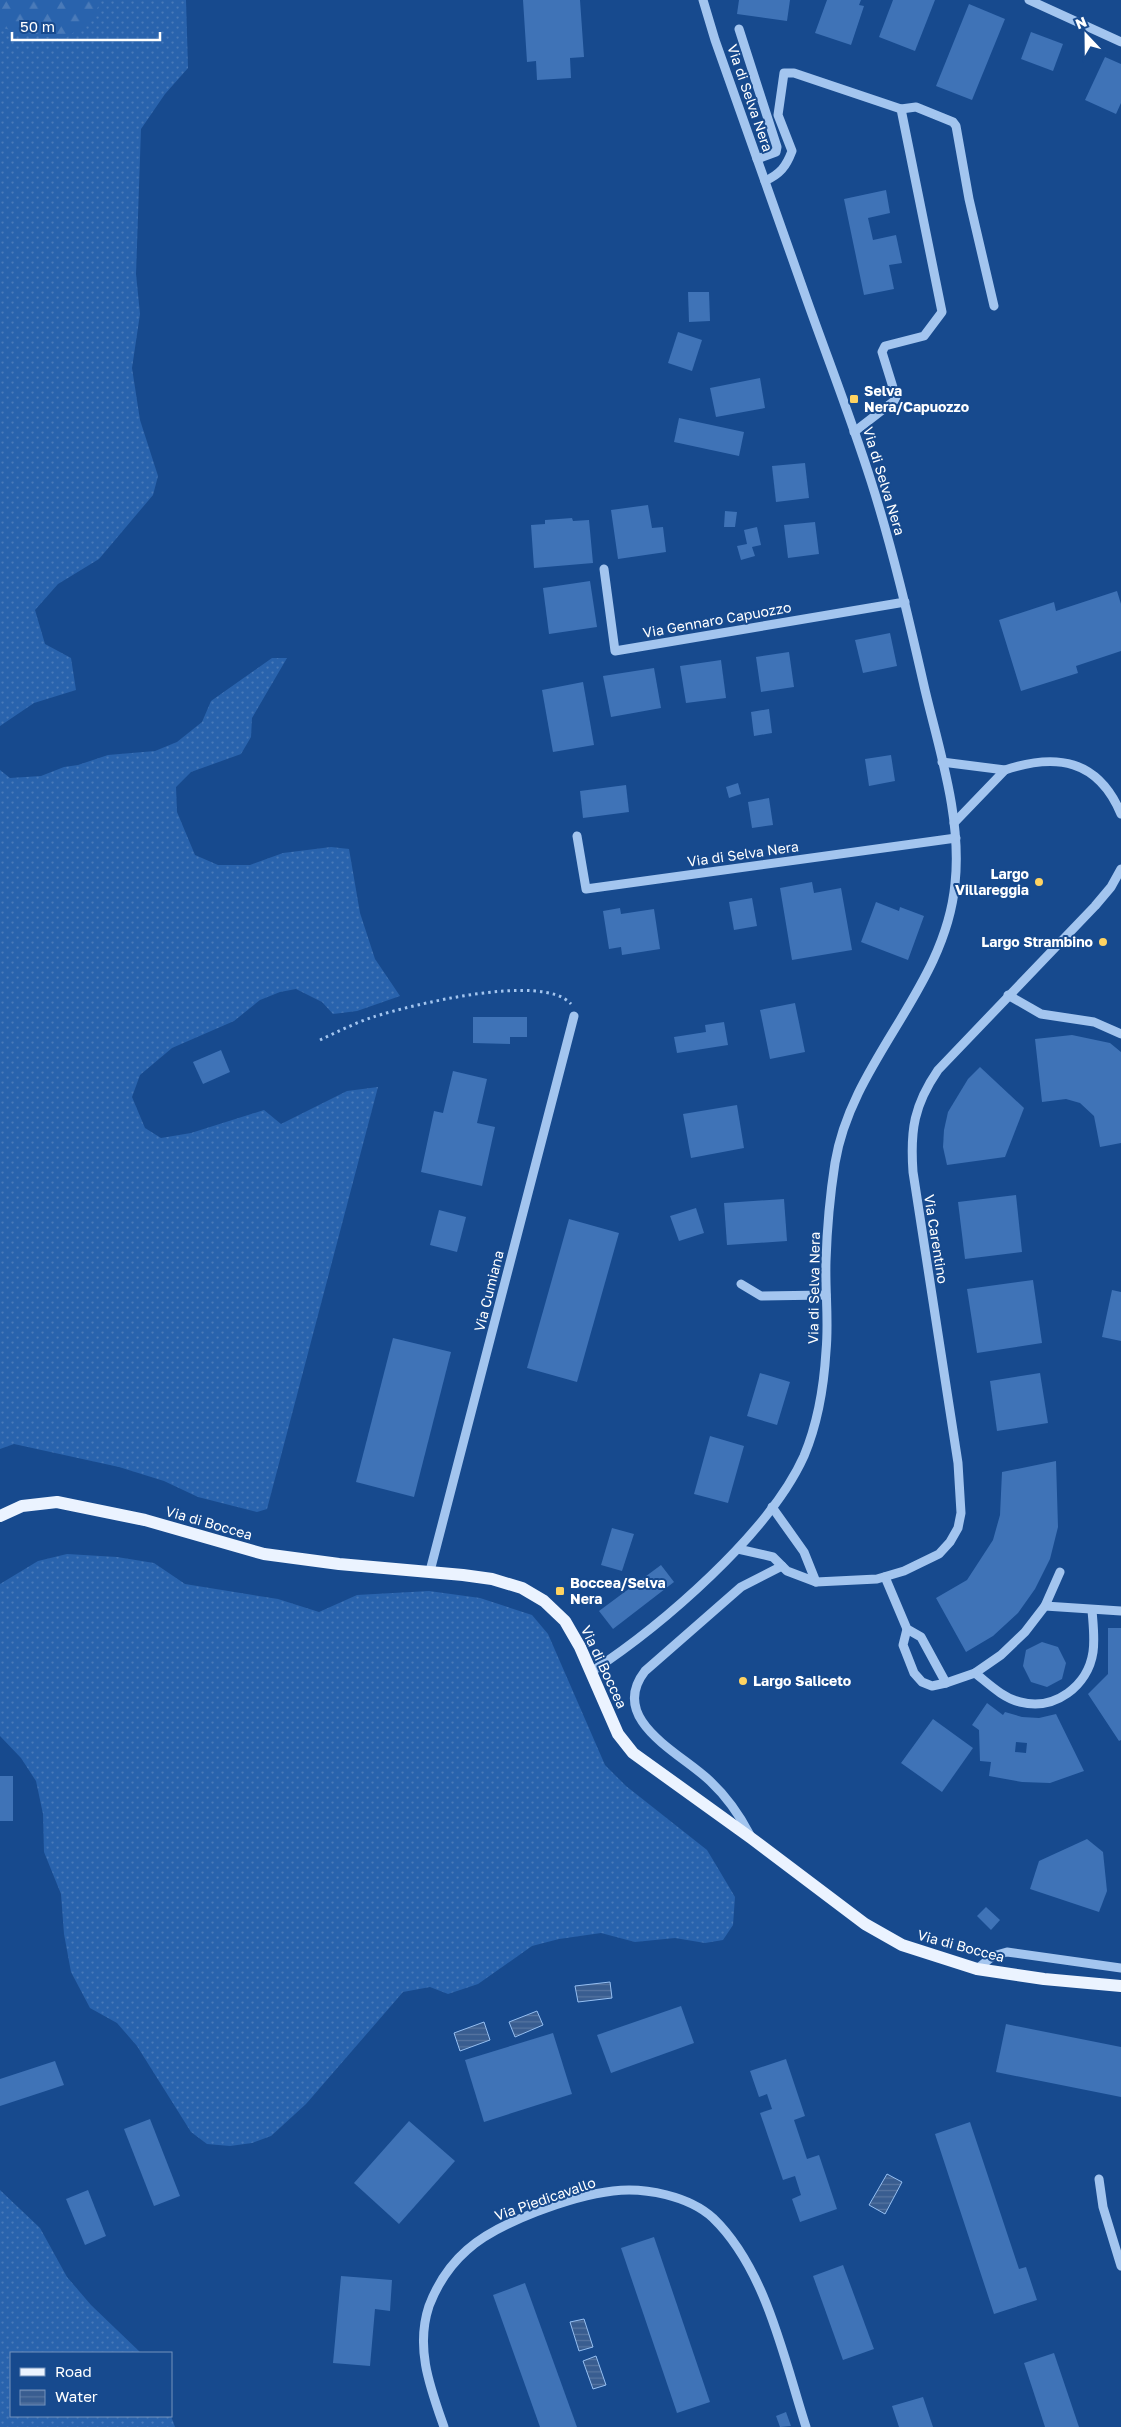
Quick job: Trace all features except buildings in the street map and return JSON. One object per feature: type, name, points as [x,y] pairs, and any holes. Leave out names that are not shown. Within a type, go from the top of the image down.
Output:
[{"type":"main road","name":"Via di Boccea","points":[[0,1516],[22,1506],[57,1502],[145,1520],[264,1554],[339,1564],[430,1571],[506,1582],[544,1601],[565,1621],[591,1672],[618,1734],[634,1753],[865,1924],[911,1948],[977,1968],[1044,1979],[1121,1986]]},
{"type":"street","name":"Via di Selva Nera","points":[[591,1672],[666,1614],[738,1549],[772,1507],[804,1455],[814,1424],[826,1351],[826,1258],[836,1157],[846,1124],[867,1076],[934,962],[947,926],[955,885],[956,838],[942,762],[905,602],[871,482],[703,0]]},
{"type":"street","points":[[1029,0],[1049,4],[1121,42]]},
{"type":"street","points":[[739,29],[777,148],[776,152],[757,159]]},
{"type":"street","points":[[765,181],[778,175],[787,165],[792,151],[778,115],[784,73],[794,72],[901,109],[916,107],[953,122],[956,126],[969,199],[994,306]]},
{"type":"street","points":[[854,432],[894,401],[896,397],[882,352],[883,348],[924,336],[942,312],[901,109]]},
{"type":"street","name":"Via Gennaro Capuozzo","points":[[604,569],[615,651],[905,602]]},
{"type":"street","points":[[942,762],[1005,770],[1043,760],[1069,763],[1099,781],[1115,800],[1121,814]]},
{"type":"street","points":[[954,823],[1005,770]]},
{"type":"street","name":"Via di Selva Nera","points":[[577,836],[586,889],[956,838]]},
{"type":"street","name":"Via Carentino","points":[[738,1549],[772,1558],[787,1571],[816,1582],[847,1582],[885,1577],[904,1571],[939,1554],[950,1542],[958,1528],[961,1513],[958,1463],[912,1172],[911,1142],[916,1110],[922,1094],[938,1070],[1095,906],[1111,887],[1121,869]]},
{"type":"street","points":[[1008,995],[1041,1014],[1094,1022],[1121,1034]]},
{"type":"street","name":"Via Cumiana","points":[[430,1571],[574,1016]]},
{"type":"street","points":[[740,1284],[761,1296],[826,1295]]},
{"type":"street","points":[[772,1507],[804,1552],[816,1582]]},
{"type":"street","points":[[751,1838],[738,1813],[717,1788],[645,1726],[636,1705],[635,1689],[645,1671],[741,1587],[782,1566]]},
{"type":"street","points":[[908,1629],[903,1645],[914,1673],[922,1682],[932,1686],[975,1673],[1001,1655],[1025,1632],[1045,1606],[1060,1572]]},
{"type":"street","points":[[885,1577],[908,1629],[921,1637],[946,1683]]},
{"type":"street","points":[[1045,1606],[1121,1611]]},
{"type":"street","points":[[975,1673],[999,1692],[1020,1702],[1040,1704],[1068,1694],[1080,1684],[1093,1654],[1092,1610]]},
{"type":"street","points":[[977,1968],[993,1956],[1007,1952],[1121,1968]]},
{"type":"street","points":[[1099,2179],[1103,2207],[1121,2266]]},
{"type":"street","name":"Via Piedicavallo","points":[[444,2427],[425,2369],[423,2344],[430,2305],[439,2285],[452,2266],[467,2249],[488,2234],[508,2224],[582,2199],[614,2191],[631,2190],[666,2195],[699,2208],[732,2238],[759,2289],[806,2427]]},
{"type":"path","points":[[320,1040],[362,1021],[402,1009],[471,996],[514,991],[556,993],[570,1003],[574,1016]]},
{"type":"green space","points":[[0,0],[186,0],[188,68],[165,94],[141,129],[136,274],[140,314],[132,368],[140,420],[158,476],[153,495],[99,559],[58,584],[35,610],[45,644],[71,658],[76,690],[34,703],[0,726]]},
{"type":"green space","points":[[0,0],[101,0],[92,20],[64,39],[24,34],[0,27]]},
{"type":"green space","points":[[272,658],[287,658],[252,718],[251,737],[241,754],[191,772],[176,787],[177,812],[195,855],[218,865],[250,865],[283,853],[331,847],[349,849],[360,913],[375,959],[400,996],[357,1011],[333,1014],[322,1002],[296,989],[280,992],[260,1000],[234,1021],[172,1048],[140,1075],[132,1097],[145,1128],[161,1138],[191,1133],[264,1110],[281,1124],[347,1091],[378,1087],[267,1509],[257,1512],[198,1497],[164,1481],[119,1467],[14,1444],[0,1449],[0,770],[10,778],[41,776],[64,767],[78,765],[108,755],[155,751],[177,742],[202,722],[211,701]]},
{"type":"green space","points":[[67,1554],[117,1557],[154,1563],[185,1584],[278,1599],[319,1612],[357,1595],[429,1591],[480,1598],[532,1615],[548,1634],[605,1765],[626,1786],[707,1850],[735,1897],[733,1925],[723,1940],[705,1943],[675,1938],[635,1942],[601,1933],[559,1939],[532,1946],[478,1984],[448,1994],[430,1987],[403,1992],[306,2104],[271,2136],[252,2143],[230,2146],[207,2144],[191,2132],[137,2046],[117,2023],[90,2008],[71,1972],[64,1934],[61,1894],[44,1852],[43,1814],[36,1781],[21,1758],[0,1736],[0,1584],[38,1561]]},
{"type":"green space","points":[[0,2190],[40,2228],[67,2277],[91,2305],[140,2352],[10,2352],[10,2417],[171,2417],[175,2427],[0,2427]]},
{"type":"water","points":[[610,1982],[612,1998],[578,2002],[575,1986]]},
{"type":"water","points":[[537,2011],[543,2025],[515,2037],[509,2022]]},
{"type":"water","points":[[484,2022],[490,2040],[460,2051],[454,2033]]},
{"type":"water","points":[[887,2174],[902,2182],[885,2214],[869,2205]]},
{"type":"water","points":[[584,2319],[593,2347],[579,2351],[570,2322]]},
{"type":"water","points":[[596,2356],[606,2385],[593,2389],[583,2361]]},
{"type":"place","name":"Selva Nera/Capuozzo","points":[[854,399]]},
{"type":"place","name":"Largo Villareggia","points":[[1039,882]]},
{"type":"place","name":"Largo Strambino","points":[[1103,942]]},
{"type":"place","name":"Boccea/Selva Nera","points":[[560,1591]]},
{"type":"place","name":"Largo Saliceto","points":[[743,1681]]}]
